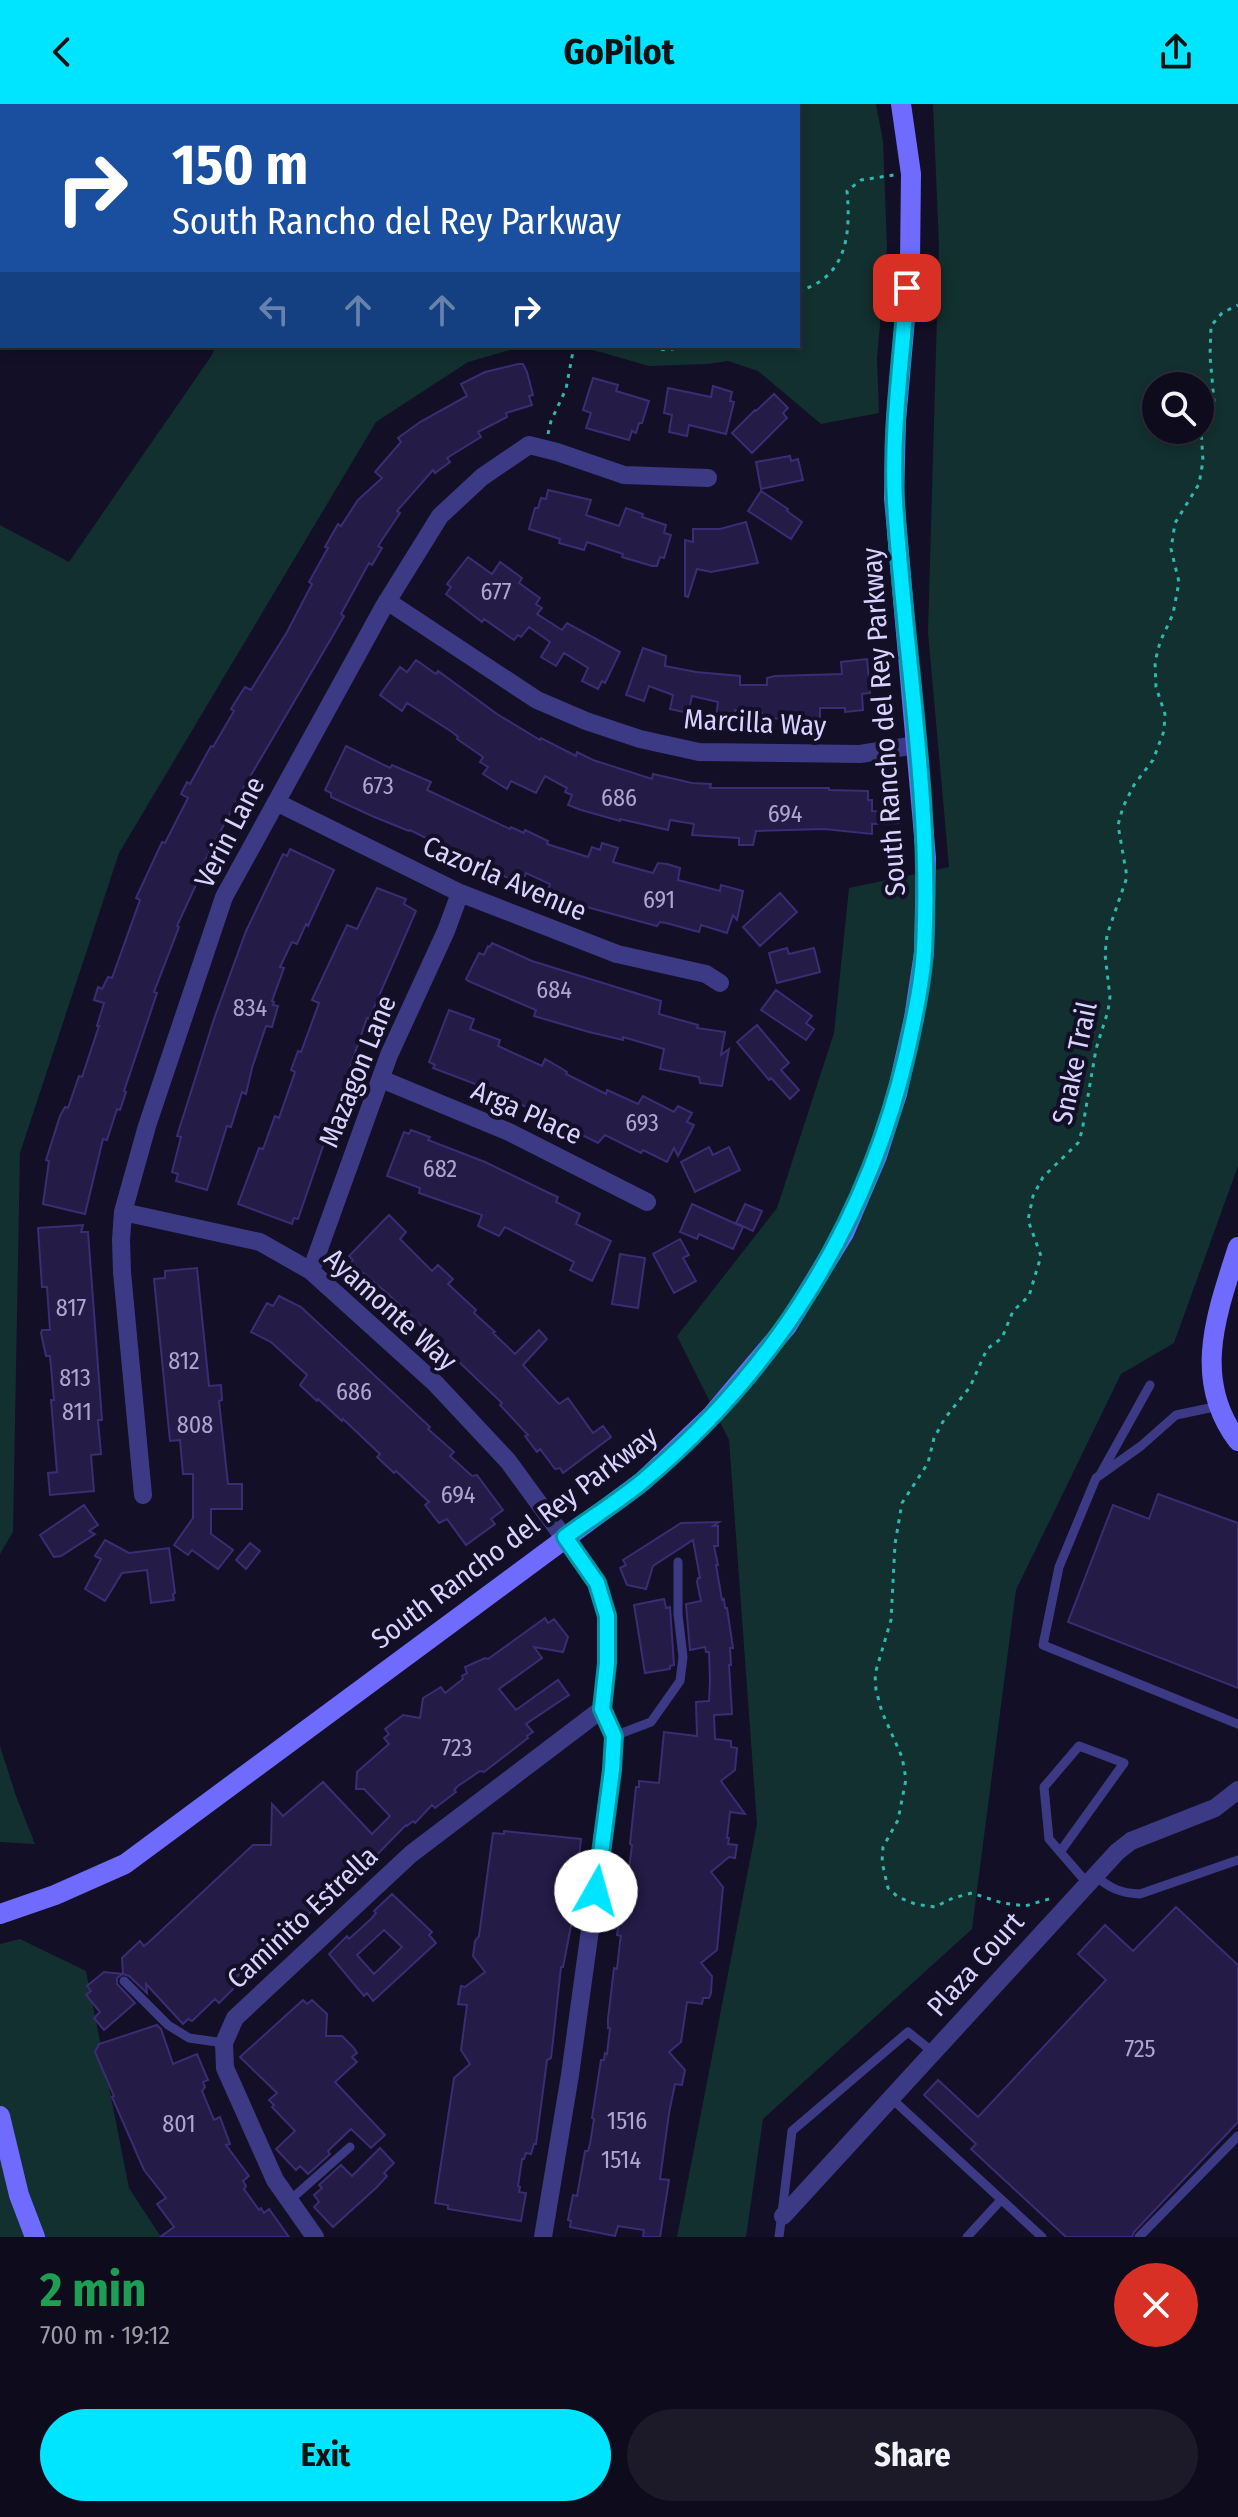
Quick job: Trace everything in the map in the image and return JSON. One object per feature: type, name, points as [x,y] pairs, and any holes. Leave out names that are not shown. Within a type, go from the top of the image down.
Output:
[{"type":"street","name":"South Rancho del Rey Parkway","points":[[0,1914],[55,1895],[125,1864],[643,1481],[712,1415],[787,1326],[844,1233],[877,1156],[897,1094],[924,953],[926,858],[894,498],[896,421],[910,262],[911,174],[901,104]]},
{"type":"street","name":"Verin Lane","points":[[143,1495],[122,1272],[123,1212],[147,1126],[224,897],[387,601],[440,516],[482,477],[529,445],[544,449]]},
{"type":"street","points":[[544,449],[624,475],[708,478]]},
{"type":"street","name":"Marcilla Way","points":[[387,601],[537,700],[640,739],[699,752],[860,754],[916,745]]},
{"type":"street","name":"Cazorla Avenue","points":[[276,802],[460,893],[617,954],[706,974],[720,983]]},
{"type":"street","name":"Mazagon Lane","points":[[311,1271],[389,1055],[446,931],[460,893]]},
{"type":"street","name":"Arga Place","points":[[381,1079],[509,1132],[647,1202]]},
{"type":"street","name":"Ayamonte Way","points":[[123,1212],[260,1242],[311,1271],[435,1383],[508,1461],[565,1537]]},
{"type":"street","points":[[1238,1247],[1215,1320],[1211,1348],[1216,1396],[1226,1425],[1238,1441]]},
{"type":"street","points":[[543,2237],[596,1891],[614,1736],[602,1709],[607,1663],[607,1616],[597,1583],[565,1537]]},
{"type":"street","name":"Caminito Estrella","points":[[224,2043],[235,2018],[411,1854],[602,1709]]},
{"type":"street","name":"Plaza Court","points":[[783,2216],[1087,1883],[1131,1841],[1215,1808],[1238,1790]]},
{"type":"street","points":[[224,2043],[225,2068],[275,2180],[315,2237]]},
{"type":"street","points":[[0,2116],[19,2195],[35,2237]]},
{"type":"lane","points":[[1099,1476],[1150,1385]]},
{"type":"lane","points":[[1219,1406],[1176,1415],[1141,1446],[1096,1478],[1059,1567],[1043,1645],[1238,1724]]},
{"type":"lane","points":[[614,1736],[651,1722],[680,1681],[683,1657],[678,1614],[678,1562]]},
{"type":"lane","points":[[1060,1852],[1124,1763],[1079,1746],[1044,1787],[1049,1839],[1060,1852],[1087,1883],[1122,1894],[1140,1894],[1238,1860]]},
{"type":"lane","points":[[124,1981],[168,2025],[189,2038],[224,2043]]},
{"type":"lane","points":[[779,2237],[792,2131],[908,2032],[933,2052]]},
{"type":"lane","points":[[891,2098],[1042,2237]]},
{"type":"lane","points":[[1139,2237],[1238,2136]]},
{"type":"lane","points":[[289,2201],[350,2147]]},
{"type":"lane","points":[[967,2237],[1001,2200]]},
{"type":"path","points":[[800,290],[810,288],[827,276],[846,246],[849,217],[847,191],[861,180],[874,176],[911,174]]},
{"type":"path","name":"Snake Trail","points":[[1087,1883],[1025,1906],[1002,1903],[972,1893],[935,1907],[915,1904],[898,1897],[888,1888],[882,1862],[883,1847],[898,1820],[906,1779],[902,1757],[882,1712],[875,1674],[891,1620],[895,1544],[902,1503],[928,1463],[934,1438],[945,1418],[970,1387],[987,1349],[1002,1338],[1013,1311],[1029,1296],[1041,1256],[1028,1220],[1033,1196],[1043,1177],[1078,1143],[1082,1131],[1096,1049],[1110,997],[1105,954],[1107,935],[1127,877],[1118,825],[1123,807],[1134,785],[1153,760],[1164,731],[1165,714],[1156,687],[1155,662],[1173,614],[1179,582],[1171,549],[1175,523],[1199,484],[1203,461],[1201,429],[1214,401],[1211,326],[1222,313],[1238,305]]},
{"type":"path","points":[[544,449],[551,421],[566,389],[574,348]]},
{"type":"path","points":[[650,348],[676,348]]},
{"type":"green space","points":[[800,104],[876,104],[883,141],[887,247],[877,358],[879,413],[821,424],[758,371],[728,361],[649,366],[586,348],[800,348]]},
{"type":"green space","points":[[933,104],[1238,104],[1238,1166],[1174,1343],[1121,1374],[1016,1590],[972,1929],[763,2119],[746,2237],[677,2237],[757,1824],[729,1440],[677,1336],[777,1208],[834,1033],[849,888],[949,867],[928,633],[939,246]]},
{"type":"green space","points":[[215,348],[517,348],[468,362],[376,422],[119,853],[20,1153],[13,1532],[0,1554],[0,525],[69,562]]},
{"type":"green space","points":[[0,1746],[16,1796],[35,1844],[0,1842]]},
{"type":"green space","points":[[20,1939],[86,1971],[129,2188],[161,2237],[0,2237],[0,1944]]},
{"type":"building","points":[[523,364],[527,372],[533,395],[529,396],[532,405],[506,413],[507,417],[478,432],[481,437],[447,458],[450,462],[435,473],[433,470],[397,511],[400,513],[378,546],[382,548],[372,565],[369,563],[341,614],[344,616],[204,862],[154,992],[157,993],[120,1110],[117,1109],[107,1140],[103,1139],[85,1214],[43,1204],[49,1161],[46,1160],[60,1116],[65,1107],[68,1108],[79,1076],[82,1077],[99,1026],[104,1003],[94,1000],[98,987],[102,989],[108,977],[112,978],[140,900],[136,898],[162,842],[165,843],[188,798],[181,794],[187,782],[190,784],[213,747],[245,687],[251,690],[287,632],[338,524],[341,526],[358,500],[382,478],[375,472],[401,442],[398,438],[467,396],[461,384],[485,372]]},
{"type":"building","points":[[593,378],[618,385],[616,391],[649,401],[642,423],[639,423],[636,433],[632,431],[629,440],[586,428],[591,413],[583,410]]},
{"type":"building","points":[[713,386],[732,392],[730,401],[734,402],[726,434],[689,425],[687,436],[669,432],[672,415],[664,413],[668,388],[711,397]]},
{"type":"building","points":[[774,394],[788,408],[783,413],[787,418],[752,453],[732,433]]},
{"type":"building","points":[[790,456],[791,461],[798,459],[803,480],[761,489],[756,462]]},
{"type":"building","points":[[548,490],[591,500],[586,515],[619,526],[626,508],[666,525],[664,533],[671,535],[664,558],[660,557],[657,566],[652,566],[587,542],[584,550],[559,543],[560,539],[529,529],[535,508],[538,508],[541,498],[546,499]]},
{"type":"building","points":[[761,491],[802,522],[791,539],[748,511]]},
{"type":"building","points":[[746,522],[758,563],[711,572],[697,569],[688,597],[685,596],[685,540],[693,542],[693,529],[720,529]]},
{"type":"building","points":[[468,557],[492,574],[500,562],[522,578],[519,583],[540,598],[536,604],[542,608],[537,614],[562,630],[567,623],[620,652],[605,683],[602,681],[598,689],[582,681],[588,668],[564,653],[556,666],[541,657],[550,642],[529,627],[514,640],[484,619],[482,622],[446,594],[451,587],[447,584]]},
{"type":"building","points":[[643,648],[666,656],[665,666],[740,676],[740,685],[767,685],[767,678],[775,676],[842,674],[841,662],[867,659],[870,693],[862,694],[863,710],[845,712],[845,708],[820,708],[820,717],[762,719],[762,712],[735,710],[735,718],[716,717],[718,702],[692,696],[688,713],[670,709],[673,695],[649,686],[644,701],[626,695]]},
{"type":"building","points":[[416,660],[436,674],[438,671],[497,714],[540,740],[576,756],[577,752],[652,779],[653,774],[711,784],[710,788],[868,791],[872,811],[899,812],[899,823],[872,824],[872,834],[824,829],[756,831],[753,845],[739,845],[739,838],[692,835],[694,824],[670,820],[668,830],[581,810],[568,805],[572,795],[565,792],[567,788],[545,776],[536,793],[511,781],[507,789],[483,774],[488,767],[480,762],[483,757],[452,732],[407,703],[402,711],[380,695],[400,667],[407,672]]},
{"type":"building","points":[[346,746],[390,768],[392,765],[431,782],[427,790],[510,829],[524,833],[525,830],[548,841],[547,844],[588,857],[592,847],[600,850],[602,843],[618,848],[613,862],[653,873],[658,863],[667,864],[680,868],[678,880],[720,891],[721,885],[743,891],[737,920],[733,915],[727,933],[701,925],[699,932],[660,922],[657,926],[547,893],[550,884],[526,873],[522,883],[498,874],[410,830],[331,797],[331,793],[325,790]]},
{"type":"building","points":[[290,849],[334,870],[308,926],[306,924],[297,944],[292,942],[280,967],[284,968],[272,1001],[273,1005],[278,1006],[272,1027],[266,1026],[246,1094],[242,1092],[231,1127],[227,1126],[207,1190],[176,1181],[178,1174],[172,1172],[181,1137],[177,1136],[214,1019],[246,931],[283,854],[287,856]]},
{"type":"building","points":[[377,888],[406,899],[404,904],[416,911],[367,1018],[298,1219],[294,1218],[292,1224],[238,1204],[259,1148],[263,1149],[275,1116],[279,1118],[295,1072],[291,1070],[319,1003],[312,1000],[347,925],[357,929]]},
{"type":"building","points":[[780,893],[797,912],[760,946],[743,927]]},
{"type":"building","points":[[492,943],[532,961],[661,1001],[659,1014],[698,1025],[697,1028],[725,1032],[721,1055],[729,1049],[722,1086],[700,1083],[699,1077],[660,1069],[664,1049],[534,1016],[536,1010],[468,981],[466,979],[479,953],[484,955]]},
{"type":"building","points":[[787,948],[789,954],[814,948],[820,972],[777,983],[769,953]]},
{"type":"building","points":[[776,990],[812,1016],[806,1023],[814,1029],[806,1040],[761,1010]]},
{"type":"building","points":[[449,1010],[474,1019],[470,1029],[500,1040],[498,1046],[542,1066],[545,1059],[566,1074],[606,1094],[607,1090],[638,1104],[643,1096],[674,1112],[678,1106],[692,1113],[687,1122],[694,1125],[678,1156],[674,1148],[667,1162],[605,1135],[598,1143],[499,1093],[433,1068],[435,1065],[429,1062]]},
{"type":"building","points":[[757,1025],[789,1063],[781,1070],[799,1090],[790,1099],[771,1078],[769,1080],[737,1042]]},
{"type":"building","points":[[411,1130],[558,1197],[556,1202],[580,1214],[576,1224],[611,1241],[592,1281],[570,1270],[574,1262],[505,1227],[499,1236],[478,1226],[482,1215],[419,1193],[420,1188],[387,1176],[404,1132],[409,1134]]},
{"type":"building","points":[[709,1147],[713,1155],[729,1147],[740,1170],[695,1192],[681,1162]]},
{"type":"building","points":[[692,1204],[743,1227],[733,1249],[699,1234],[697,1239],[680,1232]]},
{"type":"building","points":[[745,1204],[762,1211],[753,1231],[736,1223]]},
{"type":"building","points":[[389,1215],[406,1232],[400,1239],[432,1271],[438,1265],[453,1279],[448,1284],[515,1354],[539,1330],[547,1339],[523,1365],[559,1404],[568,1398],[593,1433],[603,1426],[611,1437],[563,1473],[560,1468],[555,1469],[540,1449],[537,1452],[525,1436],[528,1435],[500,1405],[502,1403],[387,1293],[351,1263],[353,1260],[349,1256]]},
{"type":"building","points":[[83,1225],[81,1232],[88,1232],[102,1420],[98,1420],[101,1454],[91,1455],[94,1491],[50,1495],[48,1473],[57,1472],[51,1400],[54,1400],[50,1356],[46,1356],[41,1333],[42,1330],[50,1330],[47,1287],[42,1287],[38,1228]]},
{"type":"building","points":[[680,1239],[689,1255],[683,1258],[696,1281],[674,1293],[653,1254]]},
{"type":"building","points":[[620,1254],[645,1258],[638,1308],[612,1304]]},
{"type":"building","points":[[197,1268],[209,1386],[221,1385],[222,1400],[219,1401],[228,1484],[242,1484],[242,1509],[211,1509],[211,1534],[233,1550],[218,1569],[192,1550],[188,1555],[174,1545],[193,1518],[193,1474],[183,1474],[180,1440],[170,1441],[154,1279],[165,1278],[165,1271]]},
{"type":"building","points":[[279,1296],[301,1307],[430,1427],[428,1429],[454,1452],[450,1456],[472,1476],[477,1475],[503,1510],[491,1519],[495,1524],[466,1545],[447,1519],[439,1523],[425,1505],[429,1502],[377,1457],[380,1454],[300,1385],[307,1375],[271,1342],[251,1332],[267,1303],[273,1306]]},
{"type":"building","points":[[1158,1494],[1238,1523],[1238,1688],[1068,1622],[1113,1505],[1149,1519]]},
{"type":"building","points":[[84,1505],[98,1525],[89,1531],[95,1534],[61,1556],[54,1557],[40,1535]]},
{"type":"building","points":[[719,1522],[713,1526],[718,1526],[718,1546],[714,1546],[733,1648],[730,1648],[729,1665],[732,1714],[714,1715],[715,1739],[731,1741],[731,1747],[737,1748],[735,1770],[721,1781],[745,1814],[730,1812],[727,1838],[728,1844],[737,1845],[735,1858],[729,1857],[711,1872],[723,1887],[717,1950],[701,1963],[712,1976],[711,1993],[709,1998],[703,1998],[702,2004],[687,2002],[681,2042],[669,2052],[685,2070],[682,2085],[675,2084],[669,2113],[660,2179],[669,2180],[660,2237],[643,2237],[644,2230],[618,2226],[615,2236],[570,2227],[571,2221],[568,2220],[573,2195],[577,2196],[585,2151],[588,2151],[590,2144],[601,2060],[607,2054],[614,1968],[617,1969],[621,1936],[617,1935],[624,1885],[628,1878],[636,1787],[639,1787],[639,1781],[659,1783],[664,1732],[697,1736],[696,1702],[709,1701],[710,1680],[709,1652],[705,1647],[690,1650],[686,1604],[701,1601],[693,1540],[653,1566],[646,1589],[627,1585],[620,1568],[626,1565],[623,1560],[681,1523]]},
{"type":"building","points":[[105,1540],[129,1553],[169,1548],[174,1600],[151,1603],[147,1570],[122,1573],[105,1601],[85,1589],[101,1559],[95,1556]]},
{"type":"building","points":[[250,1543],[260,1551],[246,1569],[236,1560]]},
{"type":"building","points":[[664,1599],[666,1608],[670,1607],[674,1665],[670,1669],[645,1673],[634,1605]]},
{"type":"building","points":[[545,1618],[548,1623],[554,1619],[568,1637],[563,1652],[534,1647],[542,1658],[499,1689],[516,1710],[558,1680],[569,1695],[526,1724],[533,1732],[528,1738],[484,1772],[480,1771],[458,1786],[454,1790],[456,1792],[435,1808],[432,1805],[415,1823],[406,1825],[362,1870],[360,1868],[336,1890],[333,1888],[268,1957],[264,1952],[258,1955],[238,1974],[235,1979],[239,1983],[219,2003],[215,1999],[192,2021],[188,2019],[183,2024],[146,1984],[147,1993],[123,1974],[122,1958],[140,1941],[144,1946],[149,1942],[253,1845],[271,1845],[272,1804],[283,1816],[323,1782],[372,1834],[390,1816],[364,1789],[356,1789],[357,1772],[389,1744],[384,1738],[389,1734],[385,1729],[403,1715],[420,1718],[423,1698],[441,1687],[445,1693],[463,1679],[462,1676],[467,1673],[465,1667],[488,1659]]},
{"type":"building","points":[[504,1831],[581,1839],[578,1867],[572,1866],[566,1899],[567,1906],[574,1906],[561,1967],[551,2058],[547,2060],[536,2144],[531,2154],[526,2153],[522,2159],[518,2186],[519,2192],[526,2193],[521,2221],[448,2209],[448,2205],[435,2203],[454,2078],[470,2064],[461,2050],[467,2005],[458,2004],[461,1986],[465,1987],[485,1972],[473,1956],[475,1941],[479,1936],[493,1833],[504,1834]]},
{"type":"building","points":[[392,1894],[432,1932],[429,1935],[436,1943],[373,2001],[367,1993],[364,1996],[329,1954],[371,1919],[376,1913],[374,1911]],"holes":[[[384,1930],[402,1947],[374,1974],[357,1955]]]},
{"type":"building","points":[[1176,1907],[1238,1965],[1238,2122],[1132,2237],[1066,2237],[971,2149],[976,2144],[924,2095],[938,2080],[978,2117],[1106,1980],[1078,1954],[1105,1925],[1133,1951]]},
{"type":"building","points":[[104,1972],[123,1974],[117,1978],[117,1984],[135,2003],[104,2030],[94,2018],[100,2012],[86,1995],[91,1991],[87,1986]]},
{"type":"building","points":[[303,2000],[307,2004],[312,2000],[327,2014],[326,2036],[342,2036],[354,2048],[357,2053],[352,2057],[357,2062],[335,2082],[385,2135],[371,2148],[351,2129],[308,2174],[300,2166],[296,2170],[276,2149],[295,2131],[272,2107],[274,2105],[269,2100],[277,2093],[240,2057]]},
{"type":"building","points":[[157,2025],[173,2064],[197,2054],[208,2080],[203,2082],[205,2087],[202,2091],[214,2120],[220,2117],[230,2144],[226,2145],[249,2176],[243,2181],[244,2189],[259,2210],[261,2208],[264,2213],[269,2209],[289,2237],[160,2237],[174,2227],[157,2204],[166,2198],[144,2170],[95,2052],[99,2044]]},
{"type":"building","points":[[380,2148],[394,2163],[384,2173],[387,2176],[333,2227],[314,2207],[319,2202],[314,2195],[322,2188],[319,2185],[341,2165],[352,2176]]},
{"type":"route","points":[[596,1891],[614,1736],[602,1709],[607,1663],[607,1616],[597,1583],[565,1537],[643,1481],[712,1415],[787,1326],[844,1233],[877,1156],[897,1094],[914,1018],[924,953],[926,858],[894,498],[896,421],[907,288]]}]
